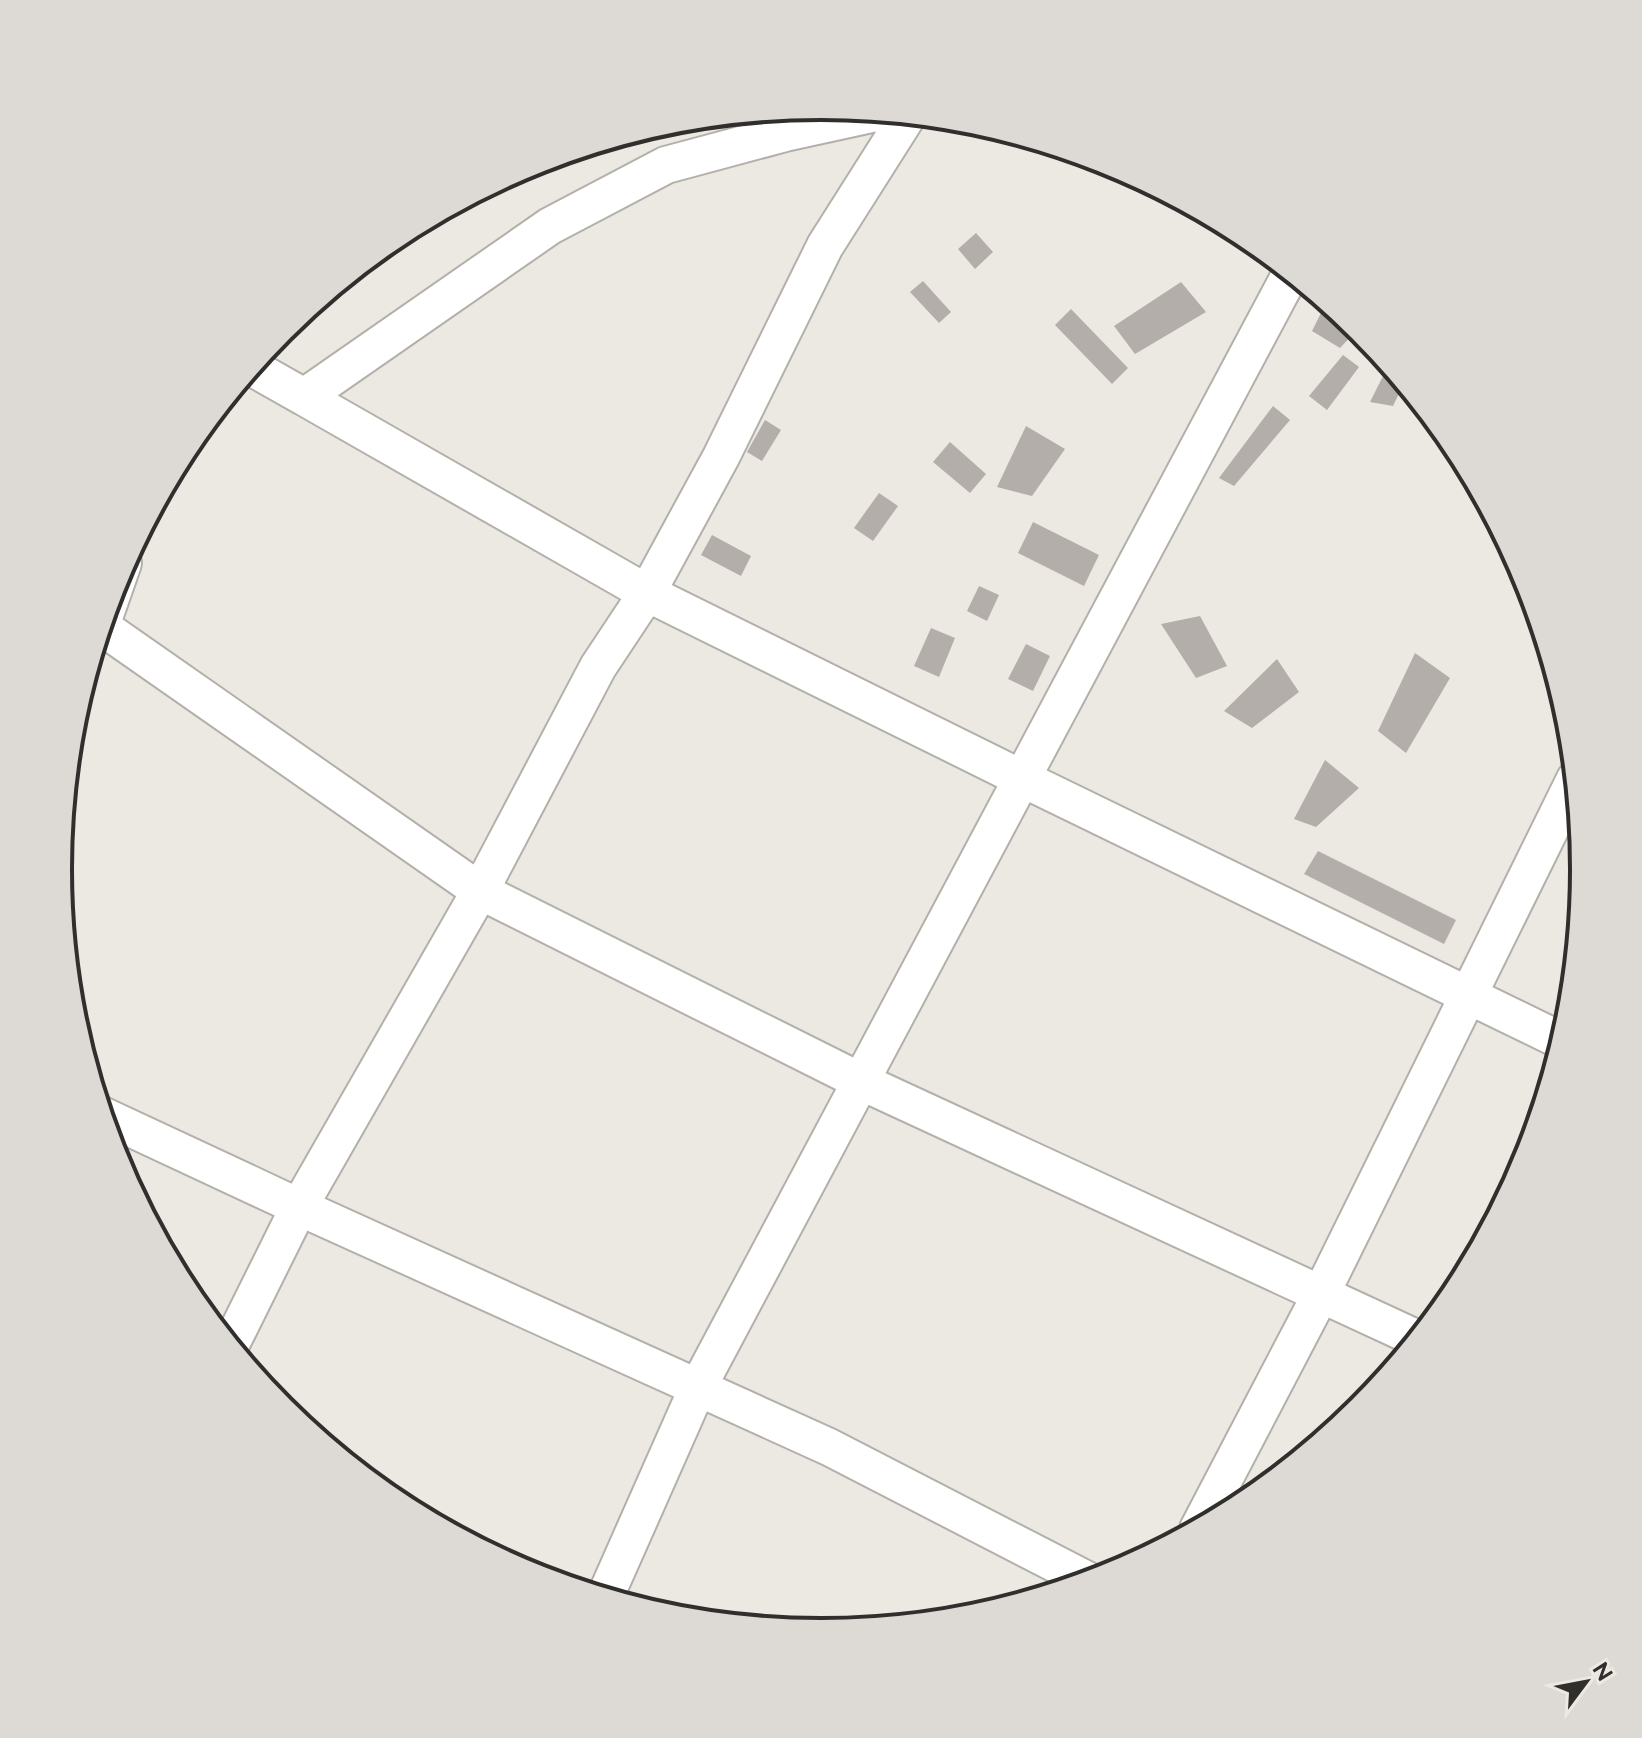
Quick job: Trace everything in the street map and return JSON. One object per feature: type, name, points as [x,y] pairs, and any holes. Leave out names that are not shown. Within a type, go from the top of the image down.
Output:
[{"type":"street","points":[[304,397],[550,226],[666,165],[841,121]]},
{"type":"street","points":[[235,1335],[299,1207],[480,891],[598,667],[647,593],[721,457],[825,246],[902,125]]},
{"type":"street","points":[[610,1587],[698,1387],[1286,282]]},
{"type":"street","points":[[260,372],[647,593],[1551,1036]]},
{"type":"street","points":[[110,636],[480,891],[862,1082],[1408,1334]]},
{"type":"street","points":[[1208,1510],[1322,1292],[1566,797]]},
{"type":"street","points":[[116,1122],[829,1447],[1074,1573]]},
{"type":"building","points":[[976,233],[993,252],[975,269],[958,249]]},
{"type":"building","points":[[923,281],[951,312],[939,323],[910,292]]},
{"type":"building","points":[[1181,282],[1206,312],[1135,354],[1114,326]]},
{"type":"building","points":[[1071,309],[1128,368],[1112,384],[1055,325]]},
{"type":"building","points":[[1322,312],[1350,338],[1340,348],[1312,331]]},
{"type":"building","points":[[1343,355],[1359,367],[1327,410],[1309,396]]},
{"type":"building","points":[[1384,375],[1399,393],[1393,406],[1370,402]]},
{"type":"building","points":[[1273,406],[1290,420],[1234,486],[1219,478]]},
{"type":"building","points":[[765,420],[781,430],[762,461],[747,452]]},
{"type":"building","points":[[1026,426],[1065,449],[1032,496],[997,487]]},
{"type":"building","points":[[950,442],[986,474],[970,493],[933,462]]},
{"type":"building","points":[[879,493],[898,506],[873,541],[854,528]]},
{"type":"building","points":[[1033,522],[1099,555],[1084,586],[1018,553]]},
{"type":"building","points":[[712,535],[751,556],[741,576],[701,555]]},
{"type":"building","points":[[979,586],[999,595],[987,621],[967,611]]},
{"type":"building","points":[[1200,616],[1227,666],[1196,678],[1161,624]]},
{"type":"building","points":[[931,628],[955,638],[939,677],[914,666]]},
{"type":"building","points":[[1026,644],[1050,656],[1033,691],[1008,679]]},
{"type":"building","points":[[1415,653],[1450,678],[1406,753],[1378,731]]},
{"type":"building","points":[[1277,659],[1299,692],[1252,728],[1224,711]]},
{"type":"building","points":[[1325,760],[1359,788],[1316,827],[1294,819]]},
{"type":"building","points":[[1318,851],[1456,920],[1444,944],[1304,874]]}]
